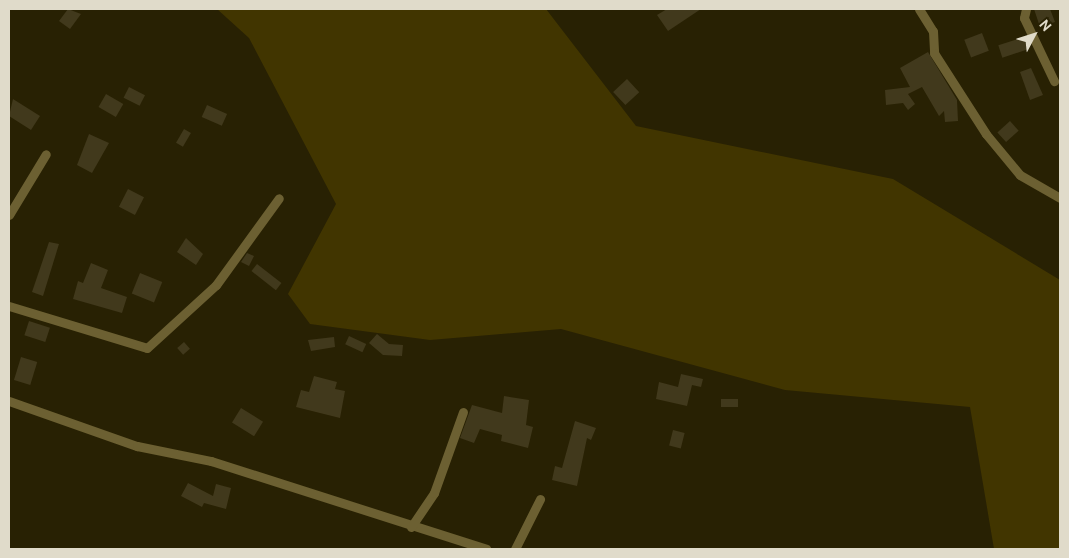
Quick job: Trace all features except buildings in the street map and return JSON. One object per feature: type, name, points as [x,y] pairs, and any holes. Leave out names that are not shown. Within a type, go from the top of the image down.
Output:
[{"type":"street","points":[[919,9],[933,31],[934,53],[986,134],[1020,175],[1060,198]]},
{"type":"street","points":[[1026,9],[1024,18],[1054,81]]},
{"type":"street","points":[[9,215],[46,154]]},
{"type":"street","points":[[9,306],[147,348],[216,285],[279,198]]},
{"type":"street","points":[[9,402],[136,446],[211,461],[411,527],[486,549]]},
{"type":"street","points":[[411,527],[434,493],[463,412]]},
{"type":"street","points":[[515,549],[540,499]]},
{"type":"shaded area","points":[[217,9],[546,9],[636,126],[893,179],[1060,280],[1060,549],[994,549],[970,407],[785,390],[561,329],[430,340],[310,324],[288,294],[336,204],[249,38]]}]
